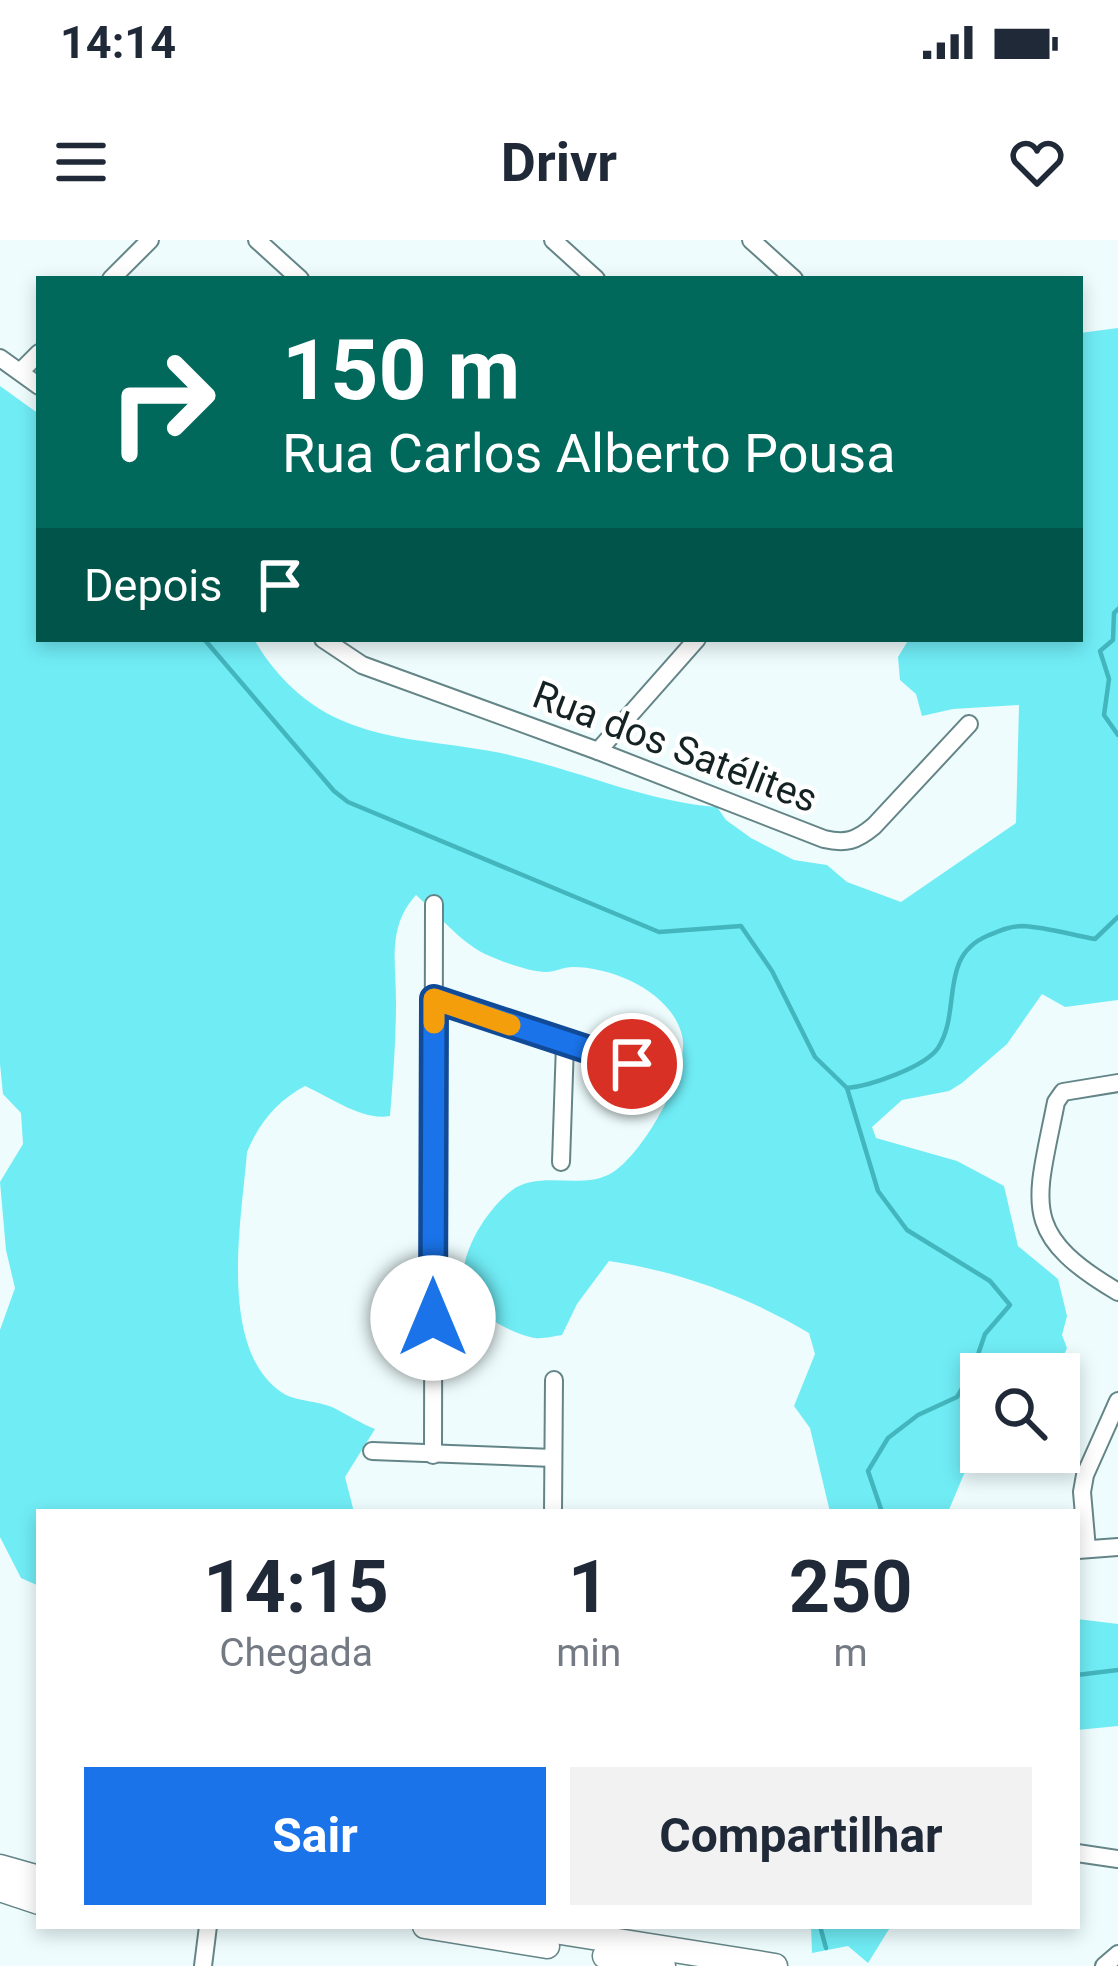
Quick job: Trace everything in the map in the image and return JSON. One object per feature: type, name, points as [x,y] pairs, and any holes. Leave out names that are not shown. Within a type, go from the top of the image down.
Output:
[{"type":"main road","points":[[0,1868],[36,1877]]},
{"type":"main road","points":[[0,1888],[36,1901]]},
{"type":"main road","points":[[443,1929],[663,1966]]},
{"type":"main road","points":[[546,1929],[775,1966]]},
{"type":"street","points":[[114,276],[150,240]]},
{"type":"street","points":[[256,240],[297,276]]},
{"type":"street","points":[[553,240],[593,276]]},
{"type":"street","points":[[751,240],[791,276]]},
{"type":"street","points":[[22,370],[36,356]]},
{"type":"street","points":[[0,358],[36,383]]},
{"type":"street","name":"Rua dos Satélites","points":[[328,642],[362,665],[844,843],[859,839],[874,826],[969,724]]},
{"type":"street","points":[[598,751],[694,642]]},
{"type":"street","points":[[433,1455],[434,904]]},
{"type":"street","points":[[434,999],[665,1073]]},
{"type":"street","points":[[561,1162],[565,1044]]},
{"type":"street","points":[[1118,1083],[1063,1092],[1056,1102],[1039,1191],[1042,1217],[1062,1254],[1118,1292]]},
{"type":"street","points":[[554,1380],[554,1509]]},
{"type":"street","points":[[1118,1401],[1085,1475],[1082,1550],[1118,1546]]},
{"type":"street","points":[[372,1451],[553,1458]]},
{"type":"street","points":[[1080,1853],[1118,1858]]},
{"type":"street","points":[[202,1966],[208,1929]]},
{"type":"shaded area","points":[[1118,328],[1118,1000],[1065,1007],[1042,994],[1007,1044],[962,1083],[949,1091],[902,1100],[872,1127],[876,1138],[957,1161],[1004,1186],[1018,1246],[1058,1279],[1067,1316],[1062,1335],[1065,1353],[960,1353],[960,1473],[965,1473],[949,1509],[829,1509],[810,1428],[794,1406],[815,1354],[809,1333],[738,1297],[661,1271],[609,1261],[577,1304],[562,1335],[538,1338],[517,1333],[472,1302],[464,1268],[474,1238],[491,1211],[522,1185],[596,1179],[621,1166],[661,1113],[679,1070],[682,1035],[666,1006],[638,985],[589,968],[539,972],[499,960],[466,942],[416,895],[401,920],[395,946],[390,1116],[357,1112],[305,1086],[270,1114],[247,1152],[238,1280],[248,1345],[261,1371],[281,1392],[334,1408],[375,1429],[345,1477],[353,1509],[36,1509],[36,1585],[21,1578],[0,1537],[0,1330],[15,1288],[0,1182],[23,1144],[21,1113],[3,1094],[0,1064],[0,386],[36,412],[36,642],[256,642],[298,693],[350,724],[514,756],[658,797],[717,807],[751,838],[794,860],[827,865],[847,882],[901,902],[1016,823],[1019,705],[922,716],[916,694],[900,680],[898,657],[907,642],[1083,642],[1083,333]]},
{"type":"shaded area","points":[[1080,1619],[1118,1624],[1118,1726],[1080,1730]]},
{"type":"shaded area","points":[[811,1929],[889,1929],[868,1963],[848,1946],[812,1953]]},
{"type":"waterway","points":[[1118,609],[1113,640],[1100,651],[1109,679],[1104,715],[1118,735]]},
{"type":"waterway","points":[[207,642],[348,802],[659,932],[741,926],[772,971],[815,1057],[847,1088],[878,1191],[907,1230],[990,1281],[1010,1305],[985,1334],[957,1397],[918,1415],[888,1438],[868,1471],[881,1509]]},
{"type":"waterway","points":[[847,1088],[896,1074],[938,1048],[949,1018],[956,971],[972,945],[1018,926],[1095,939],[1118,917]]},
{"type":"waterway","points":[[1080,1675],[1118,1670]]},
{"type":"waterway","points":[[821,1929],[826,1948]]},
{"type":"slow traffic","points":[[434,1023],[434,999],[510,1025]]},
{"type":"route","points":[[433,1318],[434,999],[632,1064]]}]
